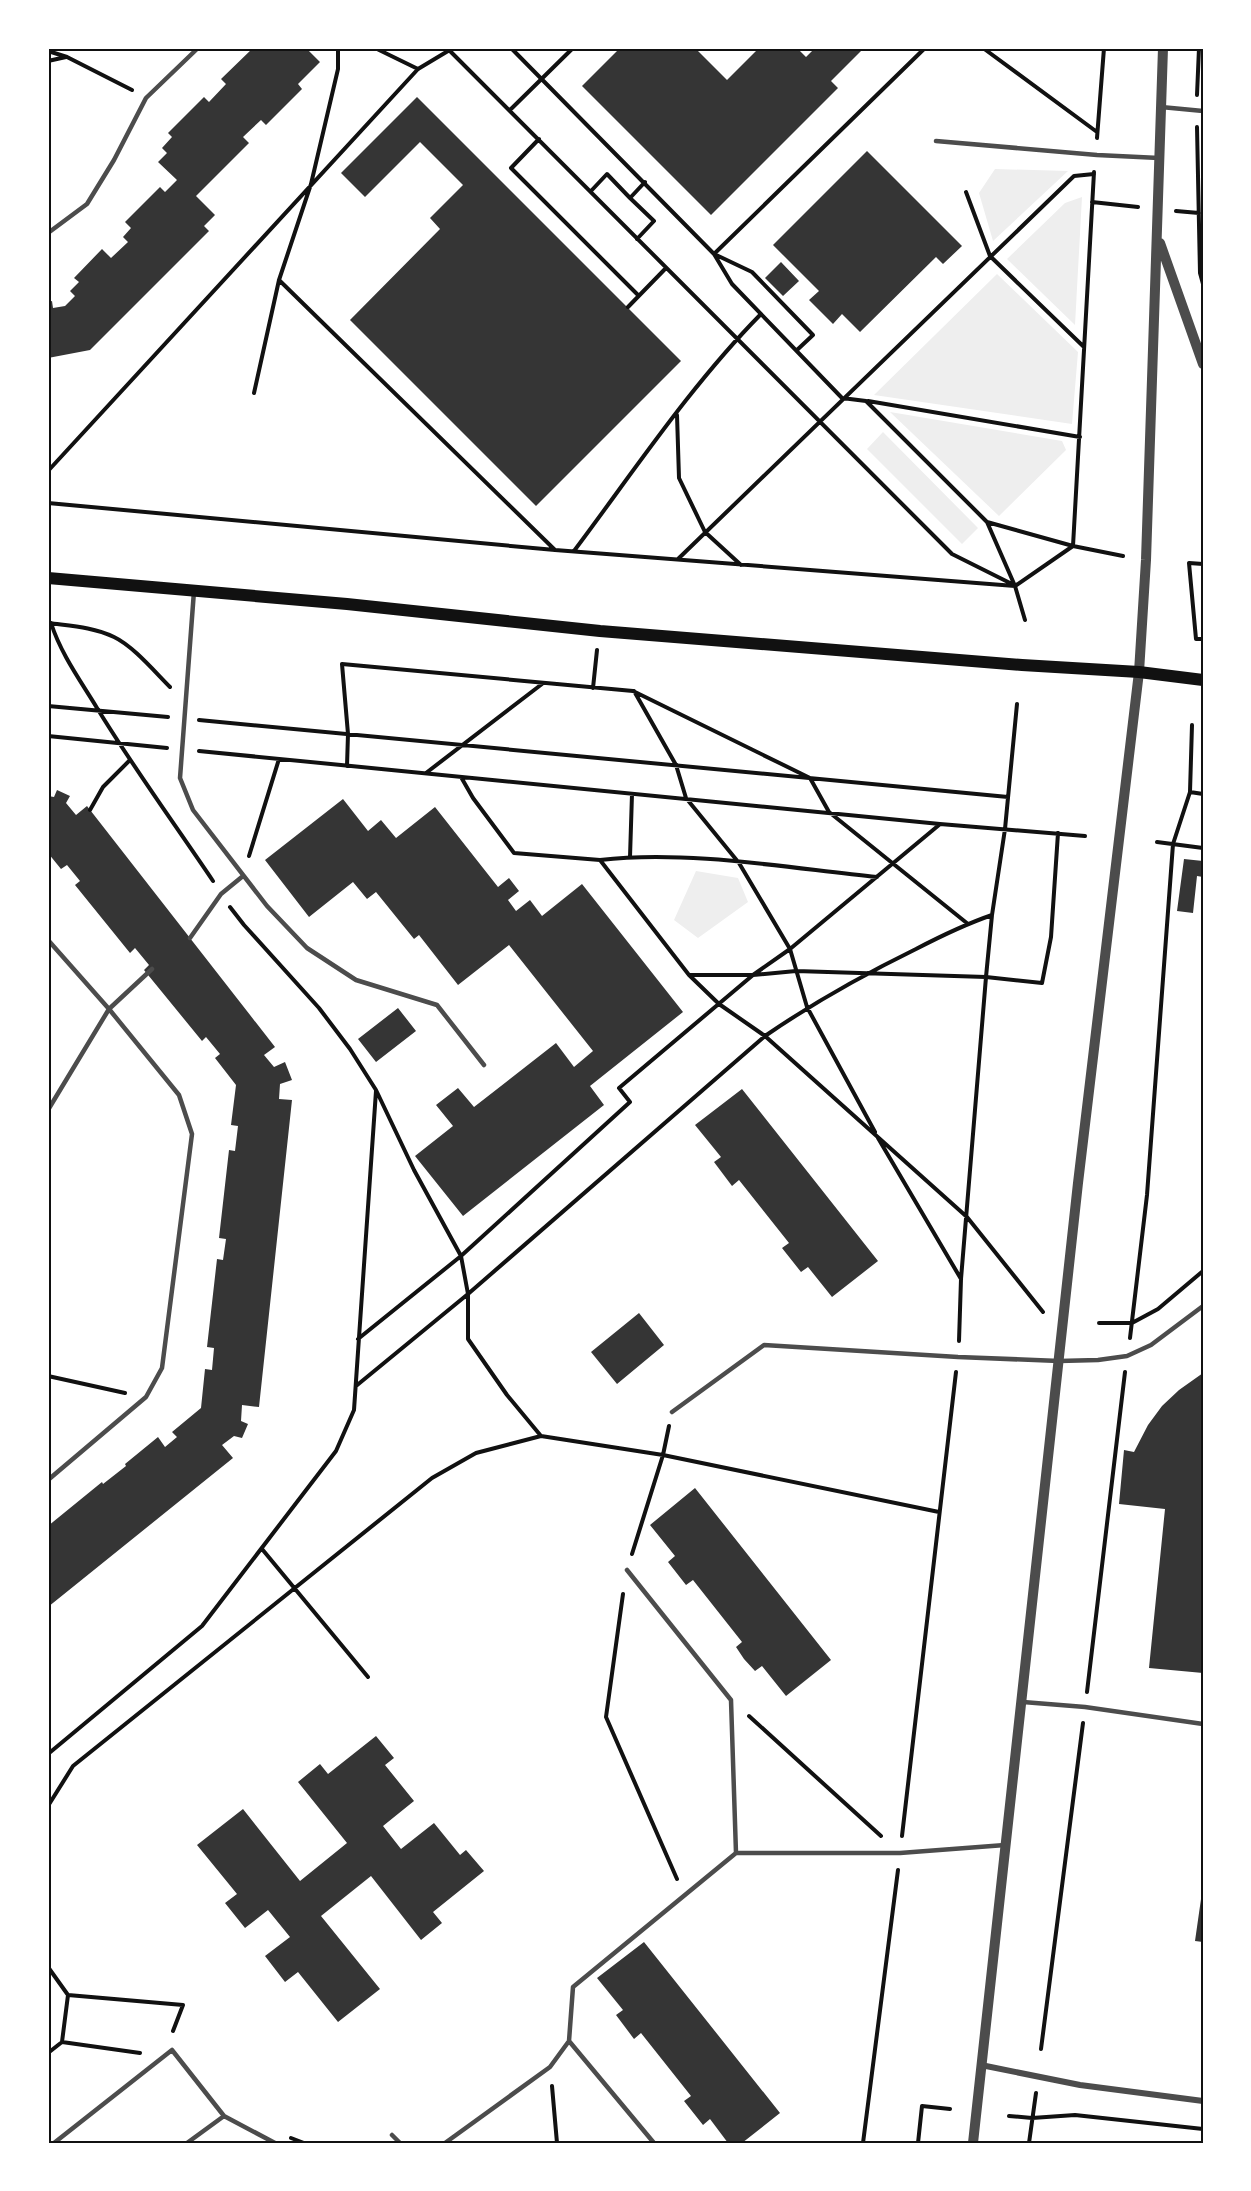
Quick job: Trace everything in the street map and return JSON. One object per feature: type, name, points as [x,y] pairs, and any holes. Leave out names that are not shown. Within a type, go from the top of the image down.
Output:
[{"type":"main road","points":[[48,578],[347,604],[600,631],[1022,665],[1139,672],[1203,680]]},
{"type":"street","points":[[973,2143],[1078,1183],[1139,672],[1146,560],[1163,48]]},
{"type":"street","points":[[1158,236],[1203,364]]},
{"type":"street","points":[[981,2065],[1080,2085],[1203,2101]]},
{"type":"lane","points":[[48,233],[87,204],[114,160],[146,98],[198,48]]},
{"type":"lane","points":[[1161,107],[1203,111]]},
{"type":"lane","points":[[936,141],[1159,158]]},
{"type":"lane","points":[[194,591],[180,778],[193,810],[267,906],[307,948],[356,980],[437,1005],[484,1065]]},
{"type":"lane","points":[[190,938],[221,894],[243,876]]},
{"type":"lane","points":[[48,940],[109,1009],[179,1095],[192,1134],[162,1368],[146,1397],[48,1480]]},
{"type":"lane","points":[[48,1110],[109,1009],[152,969]]},
{"type":"lane","points":[[672,1412],[764,1345],[958,1357],[1059,1361],[1098,1360],[1127,1356],[1151,1345],[1203,1306]]},
{"type":"lane","points":[[627,1570],[731,1700],[736,1853]]},
{"type":"lane","points":[[1023,1702],[1085,1707],[1203,1724]]},
{"type":"lane","points":[[445,2143],[550,2067],[569,2041],[573,1987],[736,1853],[900,1853],[1005,1845]]},
{"type":"lane","points":[[569,2041],[654,2143]]},
{"type":"lane","points":[[54,2143],[172,2050],[224,2116],[275,2143]]},
{"type":"lane","points":[[187,2143],[224,2116]]},
{"type":"lane","points":[[392,2135],[400,2143]]},
{"type":"path","points":[[254,393],[279,280],[311,184],[338,69],[338,48]]},
{"type":"path","points":[[375,48],[418,69]]},
{"type":"path","points":[[511,48],[714,254],[732,284],[842,398],[1080,437]]},
{"type":"path","points":[[510,110],[573,48]]},
{"type":"path","points":[[714,254],[925,48]]},
{"type":"path","points":[[983,48],[1097,132]]},
{"type":"path","points":[[1073,546],[1094,174],[1104,48]]},
{"type":"path","points":[[1199,48],[1196,111],[1200,273],[1203,284]]},
{"type":"path","points":[[48,471],[418,69],[451,49],[736,339],[952,554],[1015,586]]},
{"type":"path","points":[[48,51],[67,57],[146,98]]},
{"type":"path","points":[[48,61],[67,57]]},
{"type":"path","points":[[539,140],[511,168],[638,296]]},
{"type":"path","points":[[591,191],[607,174],[654,221],[637,239]]},
{"type":"path","points":[[677,559],[1074,176],[1094,174]]},
{"type":"path","points":[[630,198],[645,182]]},
{"type":"path","points":[[966,192],[990,256],[1084,347]]},
{"type":"path","points":[[714,254],[752,272],[813,335],[797,350]]},
{"type":"path","points":[[628,307],[666,268]]},
{"type":"path","points":[[279,280],[555,550]]},
{"type":"path","points":[[573,552],[677,413],[736,339],[761,314]]},
{"type":"path","points":[[866,401],[987,522],[1015,586],[1025,620]]},
{"type":"path","points":[[677,413],[679,478],[705,532],[741,566]]},
{"type":"path","points":[[48,503],[573,552],[1015,586],[1073,546]]},
{"type":"path","points":[[987,522],[1073,546],[1123,556]]},
{"type":"path","points":[[1203,564],[1189,562],[1196,639],[1203,639]]},
{"type":"path","points":[[186,719],[174,691],[116,638],[94,629],[49,623],[59,648],[117,743],[221,894],[244,926],[320,1008],[376,1090],[414,1170],[461,1256],[468,1294],[468,1339],[507,1395],[541,1436]]},
{"type":"path","points":[[593,688],[600,631]]},
{"type":"path","points":[[347,766],[348,734],[342,664],[633,691],[810,778],[829,812],[894,862],[968,924]]},
{"type":"path","points":[[426,773],[543,683]]},
{"type":"path","points":[[633,691],[676,765],[686,798],[739,863],[790,949],[807,1006],[876,1134],[960,1279]]},
{"type":"path","points":[[863,2143],[900,1853],[958,1357],[960,1279],[986,977],[992,915],[1005,829],[1017,704]]},
{"type":"path","points":[[48,706],[1008,797]]},
{"type":"path","points":[[1041,2049],[1147,1195],[1173,844],[1190,792],[1192,725]]},
{"type":"path","points":[[48,736],[940,824],[1085,836]]},
{"type":"path","points":[[90,810],[103,787],[130,759]]},
{"type":"path","points":[[243,876],[279,759]]},
{"type":"path","points":[[461,777],[473,798],[514,854],[600,860],[630,857],[739,863],[877,877]]},
{"type":"path","points":[[1190,792],[1203,794]]},
{"type":"path","points":[[630,857],[632,794]]},
{"type":"path","points":[[358,1339],[461,1256],[630,1101],[619,1088],[753,975],[790,949],[940,824]]},
{"type":"path","points":[[689,975],[796,972],[986,977],[1042,982],[1051,937],[1058,833]]},
{"type":"path","points":[[1157,842],[1203,848]]},
{"type":"path","points":[[600,860],[689,975],[719,1004],[765,1036],[967,1217],[1048,1320]]},
{"type":"path","points":[[357,1386],[468,1294],[765,1036],[807,1006],[864,974],[968,924],[992,915]]},
{"type":"path","points":[[48,1754],[202,1626],[336,1451],[354,1410],[357,1386],[358,1339],[376,1090]]},
{"type":"path","points":[[1099,1323],[1132,1323],[1158,1309],[1203,1271]]},
{"type":"path","points":[[48,1376],[146,1397]]},
{"type":"path","points":[[672,1412],[663,1455],[627,1570],[606,1717],[685,1896]]},
{"type":"path","points":[[48,1806],[73,1766],[432,1478],[476,1453],[541,1436],[663,1455],[939,1512]]},
{"type":"path","points":[[262,1549],[368,1677]]},
{"type":"path","points":[[731,1700],[900,1853]]},
{"type":"path","points":[[68,1995],[183,2005],[174,2031]]},
{"type":"path","points":[[48,2054],[62,2042]]},
{"type":"path","points":[[550,2067],[557,2143]]},
{"type":"path","points":[[1029,2143],[1037,2083]]},
{"type":"path","points":[[918,2143],[922,2106],[950,2109]]},
{"type":"path","points":[[1009,2116],[1032,2118],[1075,2115],[1203,2129]]},
{"type":"shaded area","points":[[995,169],[1068,171],[993,241],[979,193]]},
{"type":"shaded area","points":[[1082,197],[1075,325],[1007,259],[1065,203]]},
{"type":"shaded area","points":[[997,274],[1078,352],[1072,424],[874,395]]},
{"type":"shaded area","points":[[890,412],[1062,441],[1066,450],[999,516]]},
{"type":"shaded area","points":[[883,432],[978,528],[962,544],[867,449]]},
{"type":"shaded area","points":[[696,871],[738,878],[748,902],[698,938],[674,920]]},
{"type":"building","points":[[253,48],[306,48],[320,62],[298,84],[302,89],[266,125],[261,120],[243,137],[249,143],[196,196],[215,215],[204,226],[209,231],[90,350],[48,358],[48,302],[52,301],[53,308],[65,306],[75,296],[70,291],[79,282],[74,278],[102,249],[111,258],[128,242],[123,237],[131,228],[125,222],[160,187],[165,192],[177,180],[158,162],[167,153],[162,148],[172,137],[168,133],[204,97],[209,102],[226,84],[221,79]]},
{"type":"building","points":[[620,48],[695,48],[727,80],[759,48],[797,48],[806,57],[815,48],[864,48],[831,81],[838,88],[711,215],[582,86]]},
{"type":"building","points":[[417,97],[681,361],[536,506],[350,320],[440,229],[430,218],[463,185],[420,142],[365,197],[341,173]]},
{"type":"building","points":[[867,151],[962,246],[943,264],[936,257],[860,332],[842,314],[833,324],[809,300],[819,291],[773,245]]},
{"type":"building","points":[[781,262],[799,281],[783,296],[765,278]]},
{"type":"building","points":[[57,790],[70,796],[66,803],[76,815],[87,806],[275,1047],[264,1055],[274,1067],[285,1062],[292,1080],[280,1084],[279,1099],[292,1100],[259,1407],[242,1405],[241,1421],[248,1424],[242,1438],[234,1436],[222,1445],[233,1458],[48,1607],[48,1526],[102,1482],[103,1484],[126,1466],[125,1464],[158,1437],[165,1447],[177,1437],[172,1432],[201,1408],[205,1369],[212,1370],[214,1348],[207,1347],[217,1259],[223,1260],[226,1239],[219,1238],[229,1150],[235,1151],[238,1126],[231,1125],[236,1085],[215,1058],[220,1054],[206,1037],[202,1041],[144,970],[149,965],[135,948],[130,953],[75,885],[80,881],[67,865],[61,869],[48,853],[48,796],[54,797]]},
{"type":"building","points":[[343,799],[368,831],[381,820],[396,838],[435,807],[498,887],[509,878],[519,891],[508,900],[516,911],[530,900],[542,916],[582,884],[683,1012],[590,1086],[604,1105],[463,1216],[415,1156],[453,1126],[436,1105],[458,1088],[474,1107],[556,1043],[574,1067],[593,1051],[509,945],[458,985],[419,935],[414,939],[376,892],[367,899],[353,882],[309,917],[265,860]]},
{"type":"building","points":[[1184,859],[1203,861],[1203,877],[1197,876],[1193,913],[1177,911]]},
{"type":"building","points":[[398,1008],[416,1031],[376,1062],[358,1039]]},
{"type":"building","points":[[742,1089],[878,1261],[832,1297],[808,1267],[801,1272],[782,1248],[789,1243],[739,1180],[732,1186],[714,1162],[721,1157],[695,1125]]},
{"type":"building","points":[[639,1313],[664,1345],[617,1384],[591,1352]]},
{"type":"building","points":[[1203,1373],[1203,1673],[1149,1668],[1165,1509],[1119,1504],[1124,1450],[1134,1452],[1148,1425],[1162,1406],[1179,1390]]},
{"type":"building","points":[[695,1488],[831,1660],[786,1696],[762,1666],[755,1671],[744,1659],[736,1647],[742,1642],[693,1580],[686,1585],[668,1562],[675,1556],[650,1525]]},
{"type":"building","points":[[376,1736],[394,1758],[385,1765],[414,1801],[383,1826],[401,1849],[434,1823],[460,1855],[466,1850],[484,1871],[433,1912],[442,1923],[421,1940],[371,1876],[321,1916],[380,1989],[338,2022],[298,1972],[285,1982],[265,1956],[290,1937],[268,1910],[245,1928],[225,1903],[237,1894],[197,1845],[243,1809],[300,1881],[347,1843],[298,1782],[320,1764],[328,1774]]},
{"type":"building","points":[[1203,1892],[1203,1942],[1195,1941]]},
{"type":"building","points":[[644,1942],[780,2113],[742,2143],[728,2143],[710,2119],[703,2125],[684,2101],[691,2096],[641,2033],[634,2039],[616,2015],[623,2010],[597,1978]]}]
